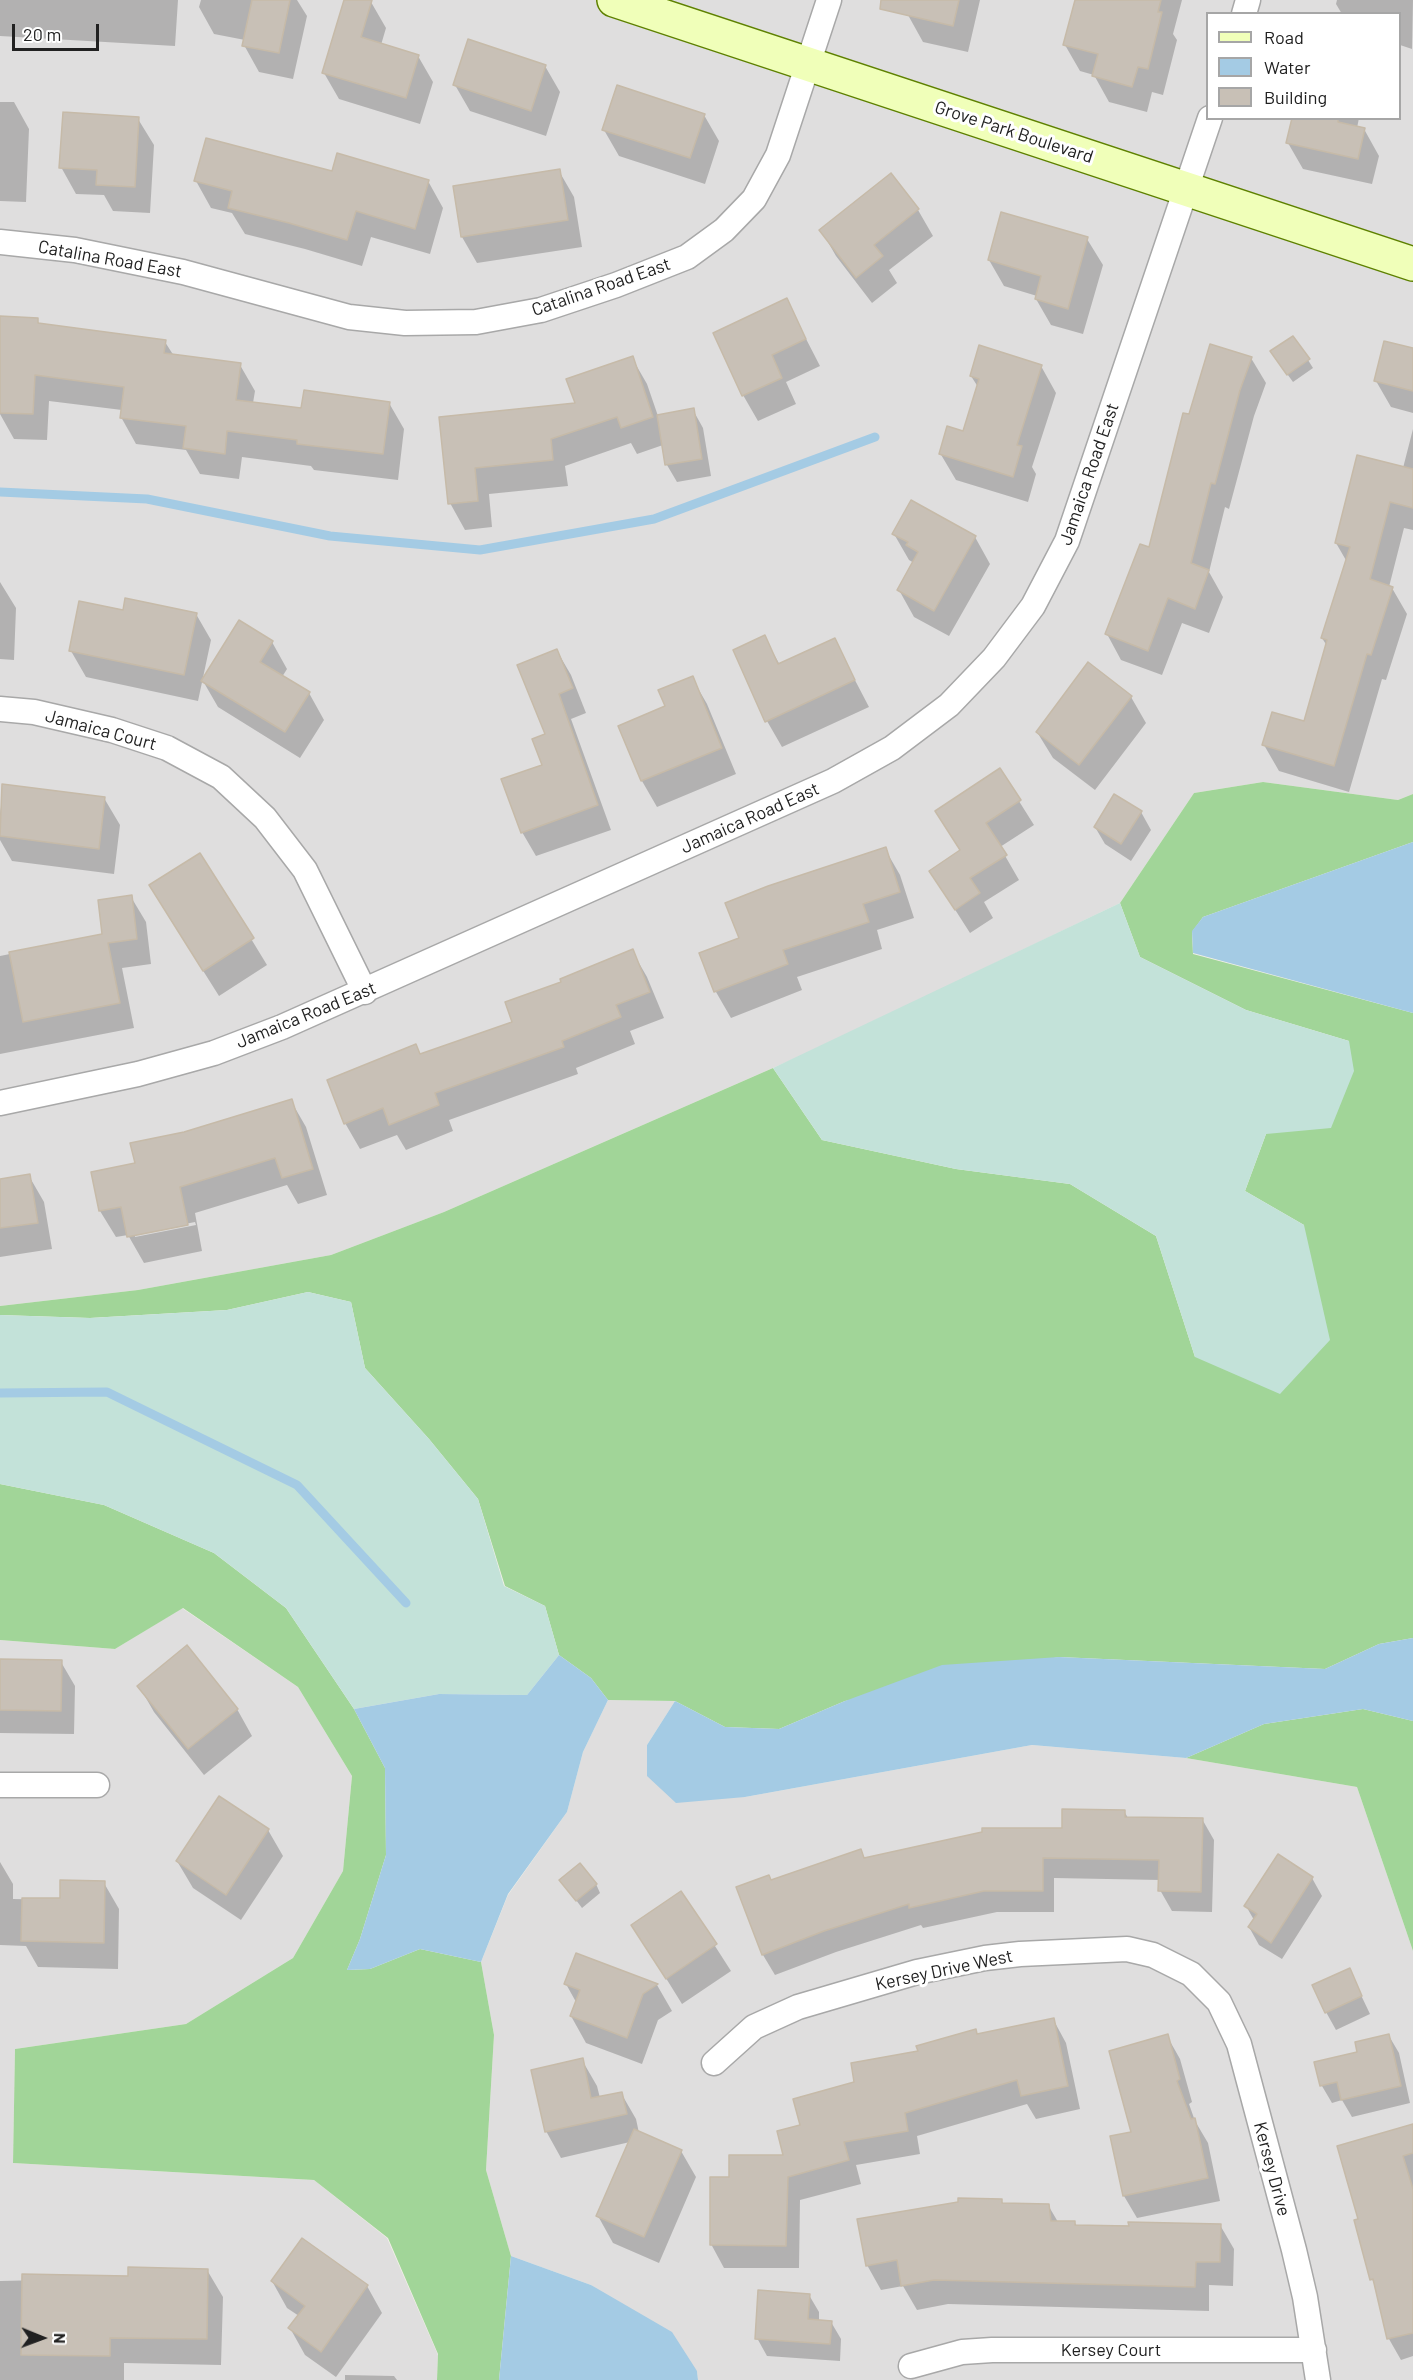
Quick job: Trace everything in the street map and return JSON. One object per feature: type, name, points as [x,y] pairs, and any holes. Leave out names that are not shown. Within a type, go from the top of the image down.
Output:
[{"type":"street","name":"Grove Park Boulevard","points":[[614,0],[1413,264]]},
{"type":"street","name":"Catalina Road East","points":[[0,242],[75,250],[183,272],[349,317],[405,323],[476,322],[541,310],[616,285],[687,257],[724,230],[754,199],[778,154],[829,0]]},
{"type":"street","name":"Jamaica Road East","points":[[0,1103],[138,1074],[214,1053],[365,992],[833,781],[892,748],[949,705],[994,658],[1033,606],[1067,541],[1208,120]]},
{"type":"street","name":"Jamaica Court","points":[[0,710],[34,712],[112,730],[167,748],[221,777],[265,818],[305,870],[365,992]]},
{"type":"street","points":[[0,1785],[97,1785]]},
{"type":"street","name":"Kersey Drive West","points":[[714,2063],[754,2027],[798,2007],[917,1972],[985,1958],[1127,1949],[1153,1955],[1191,1974]]},
{"type":"street","name":"Kersey Drive","points":[[1191,1974],[1219,2001],[1239,2044],[1294,2250],[1318,2380]]},
{"type":"street","name":"Kersey Court","points":[[911,2366],[962,2352],[992,2350],[1314,2350]]},
{"type":"shaded area","points":[[0,0],[1413,0],[1413,794],[1398,800],[1263,782],[1194,793],[1120,903],[814,1050],[444,1212],[331,1255],[138,1290],[0,1306]]},
{"type":"shaded area","points":[[1120,903],[1140,957],[1246,1010],[1349,1041],[1354,1071],[1331,1128],[1266,1134],[1245,1191],[1304,1225],[1330,1340],[1280,1394],[1195,1357],[1156,1236],[1070,1184],[956,1169],[822,1140],[773,1068]]},
{"type":"shaded area","points":[[308,1292],[351,1302],[365,1368],[429,1439],[478,1499],[504,1586],[545,1606],[559,1655],[527,1695],[439,1694],[354,1709],[286,1608],[214,1553],[104,1505],[0,1484],[0,1315],[90,1318],[227,1310]]},
{"type":"shaded area","points":[[182,1608],[298,1687],[352,1776],[343,1871],[293,1958],[186,2024],[15,2049],[13,2163],[314,2180],[387,2238],[438,2355],[437,2380],[0,2380],[0,1640],[115,1649]]},
{"type":"shaded area","points":[[608,1700],[675,1701],[647,1745],[745,1797],[1032,1745],[1186,1758],[1357,1787],[1413,1951],[1413,2380],[698,2380],[697,2371],[591,2285],[511,2256],[486,2170],[494,2035],[481,1962],[508,1895],[567,1812],[583,1752]]},
{"type":"green space","points":[[1263,782],[1398,800],[1413,794],[1413,842],[1203,917],[1192,932],[1193,954],[1413,1013],[1413,1638],[1379,1644],[1325,1669],[1059,1657],[845,1701],[779,1729],[725,1727],[675,1701],[608,1700],[591,1678],[559,1655],[545,1606],[505,1586],[478,1499],[429,1439],[365,1368],[351,1302],[308,1292],[227,1310],[90,1318],[0,1315],[0,1306],[138,1290],[331,1255],[444,1212],[773,1068],[822,1140],[956,1169],[1070,1184],[1156,1236],[1195,1357],[1304,1225],[1245,1191],[1266,1134],[1349,1041],[1246,1010],[1140,957],[1120,903],[1194,793]]},
{"type":"green space","points":[[0,1484],[104,1505],[214,1553],[286,1608],[354,1709],[385,1768],[386,1855],[360,1939],[347,1970],[370,1969],[420,1949],[481,1962],[494,2035],[486,2170],[511,2256],[499,2380],[437,2380],[438,2354],[388,2238],[314,2180],[13,2163],[15,2049],[186,2024],[293,1958],[343,1871],[352,1776],[298,1687],[183,1608],[115,1649],[0,1640]]},
{"type":"green space","points":[[1363,1709],[1413,1721],[1413,1951],[1357,1787],[1186,1758],[1264,1724]]},
{"type":"water","points":[[1413,842],[1413,1013],[1193,953],[1192,931],[1203,917]]},
{"type":"water","points":[[1413,1638],[1413,1721],[1363,1709],[1264,1724],[1186,1758],[1032,1745],[745,1797],[676,1803],[647,1776],[647,1745],[675,1701],[725,1727],[779,1729],[845,1701],[942,1665],[1059,1657],[1325,1669],[1379,1644]]},
{"type":"water","points":[[559,1655],[591,1678],[608,1700],[583,1752],[567,1812],[508,1894],[481,1962],[420,1949],[370,1969],[347,1970],[360,1939],[386,1855],[385,1768],[354,1709],[439,1694],[527,1695]]},
{"type":"water","points":[[511,2256],[591,2285],[672,2332],[697,2371],[698,2380],[499,2380]]},
{"type":"building","points":[[252,0],[290,0],[279,53],[242,46]]},
{"type":"building","points":[[344,0],[372,0],[361,37],[419,55],[406,98],[322,73]]},
{"type":"building","points":[[881,0],[959,0],[953,26],[880,9]]},
{"type":"building","points":[[1075,0],[1161,0],[1158,12],[1162,12],[1148,69],[1138,67],[1132,87],[1092,76],[1098,54],[1063,45]]},
{"type":"building","points":[[468,39],[546,65],[531,111],[453,85]]},
{"type":"building","points":[[617,85],[705,114],[690,158],[602,130]]},
{"type":"building","points":[[63,112],[139,117],[135,187],[96,185],[97,170],[59,168]]},
{"type":"building","points":[[1292,120],[1338,120],[1338,122],[1365,128],[1358,159],[1286,143]]},
{"type":"building","points":[[206,138],[332,171],[337,153],[429,180],[415,229],[356,211],[347,240],[228,208],[232,191],[194,181]]},
{"type":"building","points":[[560,169],[568,220],[461,237],[453,186]]},
{"type":"building","points":[[891,173],[919,209],[874,245],[883,256],[856,278],[819,230]]},
{"type":"building","points":[[1001,212],[1088,237],[1068,309],[1035,299],[1041,276],[988,260]]},
{"type":"building","points":[[787,298],[806,339],[772,355],[782,378],[742,396],[713,333]]},
{"type":"building","points":[[0,316],[38,318],[38,323],[166,340],[164,353],[241,363],[236,400],[301,408],[304,390],[390,402],[383,454],[297,444],[297,440],[227,431],[225,454],[183,448],[186,426],[120,418],[124,387],[35,375],[33,414],[0,413]]},
{"type":"building","points":[[1293,336],[1310,359],[1287,375],[1270,351]]},
{"type":"building","points":[[1384,341],[1413,348],[1413,391],[1374,381]]},
{"type":"building","points":[[1210,344],[1252,357],[1240,390],[1215,484],[1211,483],[1191,563],[1209,570],[1195,609],[1168,598],[1148,651],[1105,634],[1140,544],[1149,547],[1183,413],[1189,414]]},
{"type":"building","points":[[979,345],[1042,365],[1017,445],[1022,446],[1013,477],[939,454],[947,426],[963,431],[979,379],[970,376]]},
{"type":"building","points":[[633,356],[653,417],[621,428],[617,417],[551,439],[553,460],[475,468],[478,501],[448,504],[439,417],[575,403],[566,379]]},
{"type":"building","points":[[694,408],[702,459],[665,465],[657,415]]},
{"type":"building","points":[[1357,455],[1413,469],[1413,508],[1390,502],[1370,579],[1393,587],[1371,655],[1367,654],[1334,766],[1262,745],[1272,712],[1304,721],[1327,640],[1321,638],[1350,547],[1335,543]]},
{"type":"building","points":[[911,500],[976,536],[934,611],[897,590],[918,552],[906,545],[908,542],[892,534]]},
{"type":"building","points":[[125,598],[197,613],[184,675],[69,651],[79,601],[123,610]]},
{"type":"building","points":[[239,620],[273,641],[260,662],[310,692],[285,732],[201,681]]},
{"type":"building","points":[[765,635],[778,664],[835,638],[855,680],[765,722],[733,650]]},
{"type":"building","points":[[557,649],[573,688],[559,694],[598,805],[521,833],[501,779],[542,765],[532,739],[545,734],[517,665]]},
{"type":"building","points":[[1088,662],[1132,696],[1079,765],[1036,732]]},
{"type":"building","points":[[693,676],[722,748],[641,781],[618,726],[665,706],[658,690]]},
{"type":"building","points":[[1000,768],[1021,800],[986,823],[1007,855],[970,878],[980,893],[955,910],[929,871],[960,850],[935,811]]},
{"type":"building","points":[[2,784],[105,797],[99,849],[0,836]]},
{"type":"building","points":[[1114,794],[1142,811],[1121,844],[1094,827]]},
{"type":"building","points":[[886,847],[900,892],[863,904],[869,922],[783,950],[788,964],[714,992],[699,953],[739,938],[725,903],[768,886]]},
{"type":"building","points":[[200,853],[254,938],[203,971],[149,885]]},
{"type":"building","points":[[132,895],[137,939],[108,943],[120,1003],[23,1022],[9,952],[102,934],[98,900]]},
{"type":"building","points":[[633,949],[650,992],[616,1005],[621,1017],[562,1041],[564,1047],[435,1093],[439,1105],[389,1125],[383,1108],[344,1124],[327,1080],[416,1044],[420,1054],[512,1022],[505,1002],[561,982],[560,979]]},
{"type":"building","points":[[292,1099],[313,1169],[282,1178],[275,1158],[180,1187],[188,1225],[127,1237],[121,1207],[99,1211],[91,1172],[135,1163],[130,1143],[184,1132]]},
{"type":"building","points":[[30,1174],[38,1223],[0,1228],[0,1179]]},
{"type":"building","points":[[187,1645],[238,1709],[188,1749],[137,1686]]},
{"type":"building","points":[[0,1659],[62,1660],[61,1711],[0,1710]]},
{"type":"building","points":[[219,1796],[269,1829],[226,1895],[176,1861]]},
{"type":"building","points":[[1062,1809],[1125,1810],[1125,1817],[1203,1818],[1201,1892],[1158,1891],[1159,1860],[1043,1858],[1043,1891],[984,1891],[909,1908],[909,1904],[824,1931],[762,1955],[736,1887],[769,1875],[771,1880],[861,1849],[864,1858],[982,1832],[982,1828],[1062,1828]]},
{"type":"building","points":[[1278,1854],[1313,1877],[1271,1943],[1248,1927],[1257,1914],[1244,1906]]},
{"type":"building","points":[[580,1863],[597,1884],[576,1901],[559,1880]]},
{"type":"building","points":[[60,1880],[105,1881],[104,1943],[21,1941],[22,1898],[60,1898]]},
{"type":"building","points":[[681,1891],[717,1944],[666,1979],[631,1925]]},
{"type":"building","points":[[576,1953],[658,1984],[643,1994],[627,2038],[570,2016],[580,1990],[564,1984]]},
{"type":"building","points":[[1350,1968],[1362,1996],[1325,2013],[1312,1985]]},
{"type":"building","points":[[1054,2018],[1068,2086],[1021,2096],[1017,2080],[905,2113],[908,2131],[844,2142],[849,2160],[788,2177],[786,2246],[710,2245],[710,2177],[729,2177],[729,2155],[783,2155],[777,2131],[800,2125],[793,2099],[854,2082],[851,2063],[918,2051],[916,2046],[976,2029],[977,2034]]},
{"type":"building","points":[[1168,2034],[1180,2079],[1177,2081],[1191,2119],[1195,2118],[1208,2178],[1123,2196],[1110,2136],[1131,2132],[1109,2051]]},
{"type":"building","points":[[1389,2034],[1401,2086],[1341,2100],[1337,2082],[1320,2086],[1314,2062],[1357,2052],[1355,2042]]},
{"type":"building","points":[[583,2058],[591,2098],[622,2092],[627,2114],[545,2132],[531,2070]]},
{"type":"building","points":[[1413,2124],[1413,2153],[1403,2156],[1413,2189],[1413,2333],[1387,2339],[1373,2279],[1370,2280],[1354,2220],[1358,2219],[1337,2146]]},
{"type":"building","points":[[634,2129],[682,2150],[644,2237],[596,2216]]},
{"type":"building","points":[[958,2198],[1002,2199],[1002,2203],[1049,2204],[1051,2221],[1075,2221],[1075,2225],[1129,2226],[1128,2222],[1221,2224],[1220,2262],[1196,2262],[1195,2287],[934,2280],[901,2286],[897,2260],[866,2266],[857,2219],[958,2202]]},
{"type":"building","points":[[302,2238],[368,2285],[321,2352],[288,2328],[305,2306],[271,2281]]},
{"type":"building","points":[[128,2267],[208,2269],[207,2339],[110,2338],[110,2356],[21,2355],[22,2274],[128,2276]]},
{"type":"building","points":[[758,2290],[810,2294],[808,2319],[832,2321],[830,2344],[755,2339]]},
{"type":"waterway","points":[[0,492],[147,499],[330,536],[480,550],[654,519],[875,437]]},
{"type":"waterway","points":[[0,1393],[107,1392],[297,1485],[406,1603]]}]
